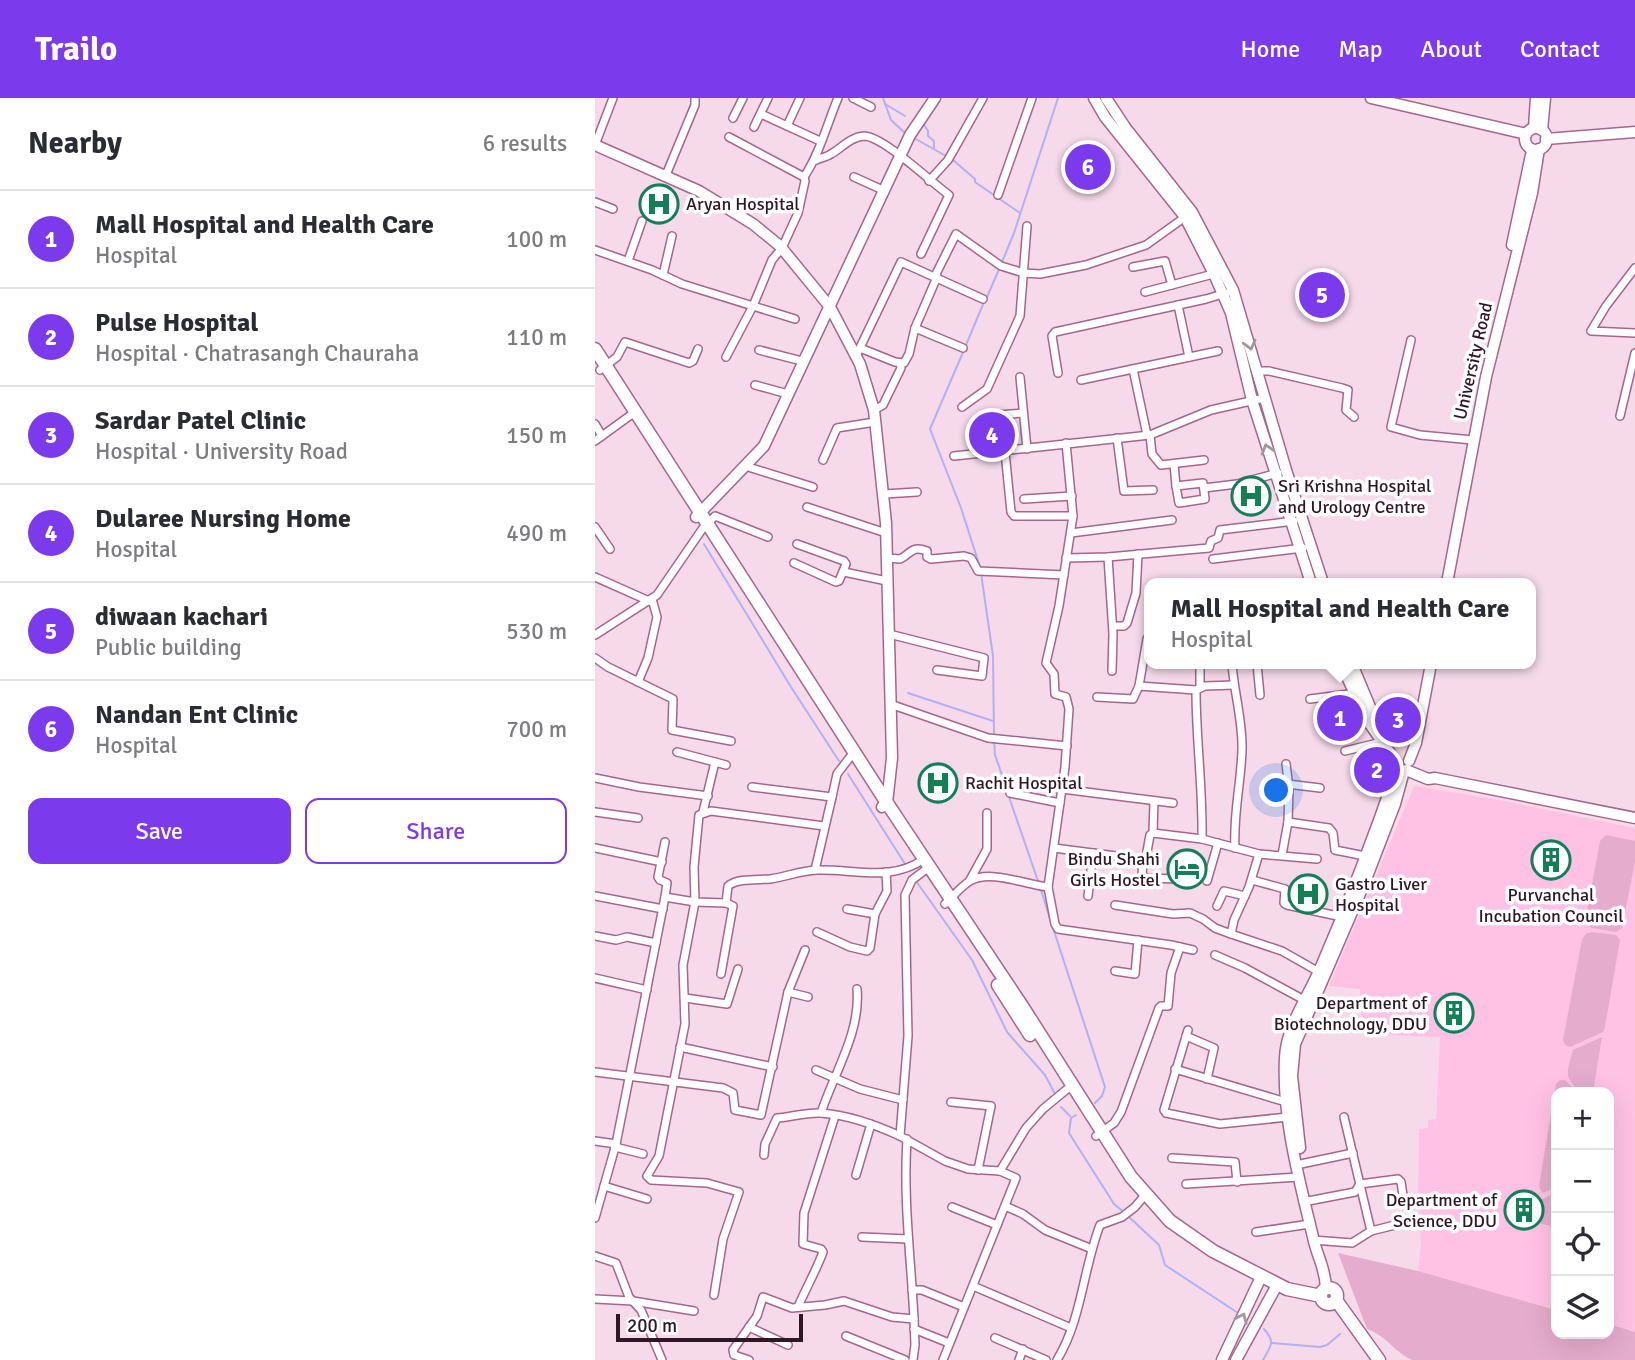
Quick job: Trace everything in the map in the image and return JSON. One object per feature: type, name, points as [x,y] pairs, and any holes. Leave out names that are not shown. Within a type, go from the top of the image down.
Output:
[{"type":"main road","points":[[701,520],[764,446],[910,135],[935,98]]},
{"type":"main road","points":[[1094,98],[1105,117],[1189,214]]},
{"type":"main road","points":[[1106,98],[1189,214],[1228,292],[1257,371],[1286,470],[1296,520],[1312,578]]},
{"type":"main road","points":[[1371,98],[1535,139],[1635,132]]},
{"type":"main road","points":[[1535,139],[1536,98]]},
{"type":"main road","points":[[1535,139],[1545,98]]},
{"type":"main road","name":"University Road","points":[[1441,578],[1470,440],[1532,193],[1535,139]]},
{"type":"main road","points":[[595,145],[699,191],[753,224],[782,248],[830,307],[858,352],[875,416],[884,494],[892,758],[885,805]]},
{"type":"main road","points":[[1228,292],[1252,400],[1274,474],[1296,520]]},
{"type":"main road","points":[[595,349],[600,366],[923,866],[1143,1198],[1174,1225],[1259,1280],[1276,1288],[1329,1297],[1380,1360]]},
{"type":"main road","name":"University Road","points":[[1448,578],[1470,440]]},
{"type":"main road","points":[[1344,669],[1359,693]]},
{"type":"main road","points":[[1353,669],[1366,720],[1403,764],[1434,778],[1635,818]]},
{"type":"main road","points":[[1299,1169],[1292,1088],[1295,1044],[1365,882],[1395,804],[1424,669]]},
{"type":"main road","points":[[1316,1240],[1288,1117],[1285,1055],[1293,1025],[1319,972],[1403,764],[1416,743],[1430,669]]},
{"type":"main road","points":[[1307,1201],[1310,1224],[1325,1269],[1329,1297],[1372,1360]]},
{"type":"main road","points":[[1222,1360],[1259,1280]]},
{"type":"main road","points":[[1236,1360],[1276,1288]]},
{"type":"street","points":[[595,145],[613,98]]},
{"type":"street","points":[[666,175],[695,105],[695,98]]},
{"type":"street","points":[[733,118],[743,98]]},
{"type":"street","points":[[754,127],[768,98]]},
{"type":"street","points":[[787,126],[800,98]]},
{"type":"street","points":[[726,357],[753,306],[772,260],[782,248],[798,213],[804,177],[815,160],[838,98]]},
{"type":"street","points":[[853,98],[871,107]]},
{"type":"street","points":[[929,181],[948,160],[983,98]]},
{"type":"street","points":[[998,195],[1033,98]]},
{"type":"street","points":[[761,114],[820,141]]},
{"type":"street","points":[[815,160],[863,136],[873,138],[902,156],[949,195],[921,254]]},
{"type":"street","points":[[729,137],[804,177]]},
{"type":"street","points":[[854,177],[885,191]]},
{"type":"street","points":[[595,202],[613,209]]},
{"type":"street","points":[[983,299],[936,276],[901,261],[858,352],[900,363],[907,360],[915,328],[936,276],[956,234],[1001,266],[1024,273],[1040,274],[1086,265],[1146,245],[1189,214]]},
{"type":"street","points":[[628,261],[642,221]]},
{"type":"street","points":[[962,407],[987,388],[1020,316],[1027,226]]},
{"type":"street","points":[[663,275],[671,236]]},
{"type":"street","points":[[595,250],[682,284],[795,319]]},
{"type":"street","points":[[1133,267],[1165,261],[1173,285]]},
{"type":"street","points":[[1635,268],[1591,331],[1635,333]]},
{"type":"street","points":[[1145,292],[1219,273]]},
{"type":"street","points":[[1058,373],[1052,336],[1055,332],[1228,292]]},
{"type":"street","points":[[1178,305],[1189,357]]},
{"type":"street","points":[[915,328],[963,348]]},
{"type":"street","points":[[1411,340],[1391,426],[1420,435],[1470,440]]},
{"type":"street","points":[[600,366],[617,358],[625,342],[689,363],[693,361],[698,349]]},
{"type":"street","points":[[759,350],[803,361]]},
{"type":"street","points":[[1081,380],[1218,351]]},
{"type":"street","points":[[1620,416],[1635,353]]},
{"type":"street","points":[[823,460],[837,428],[875,416],[901,368],[900,363]]},
{"type":"street","points":[[1133,369],[1151,451],[1155,458],[1161,465],[1204,460]]},
{"type":"street","points":[[1257,371],[1269,371],[1347,390],[1349,396],[1346,410],[1354,417]]},
{"type":"street","points":[[1020,377],[1027,449]]},
{"type":"street","points":[[755,385],[787,394]]},
{"type":"street","points":[[954,456],[1148,435],[1211,410],[1264,397]]},
{"type":"street","points":[[998,415],[1023,413]]},
{"type":"street","points":[[595,425],[598,438],[632,414]]},
{"type":"street","points":[[1117,438],[1124,491],[1153,490]]},
{"type":"street","points":[[1066,443],[1073,516],[1046,663],[1054,674],[1055,694],[1066,697],[1069,709],[1062,789],[1048,887],[1055,924],[1058,929],[1193,950]]},
{"type":"street","points":[[1005,452],[1012,515],[1073,516]]},
{"type":"street","points":[[1174,464],[1179,503],[1205,499],[1203,483],[1177,486]]},
{"type":"street","points":[[745,466],[813,487]]},
{"type":"street","points":[[1204,488],[1237,484],[1286,470]]},
{"type":"street","points":[[884,494],[917,492]]},
{"type":"street","points":[[1024,499],[1072,496]]},
{"type":"street","points":[[807,507],[886,533]]},
{"type":"street","points":[[595,635],[657,595],[701,520],[717,515],[768,537]]},
{"type":"street","points":[[1071,533],[1172,520]]},
{"type":"street","points":[[1066,558],[1209,548],[1211,541],[1218,538],[1220,530],[1296,520]]},
{"type":"street","points":[[595,527],[610,549]]},
{"type":"street","points":[[794,563],[836,582],[844,572],[844,561],[797,544]]},
{"type":"street","points":[[1213,559],[1305,547]]},
{"type":"street","points":[[887,558],[900,559],[911,550],[922,550],[927,551],[927,558],[931,559],[964,556],[971,558],[978,571],[1064,575]]},
{"type":"street","points":[[1113,626],[1124,626],[1127,623],[1136,593],[1138,554]]},
{"type":"street","points":[[1108,557],[1113,626],[1112,671]]},
{"type":"street","points":[[844,572],[887,581]]},
{"type":"street","points":[[595,577],[650,600],[657,617],[647,662],[638,682]]},
{"type":"street","points":[[889,634],[985,658],[982,676],[937,670]]},
{"type":"street","points":[[1097,697],[1132,700],[1139,685],[1144,656]]},
{"type":"street","points":[[595,657],[608,667],[674,700],[672,730],[731,741]]},
{"type":"street","points":[[1200,669],[1196,742],[1203,799],[1202,839]]},
{"type":"street","points":[[1232,669],[1242,746],[1240,792],[1234,831],[1235,848]]},
{"type":"street","points":[[1257,669],[1260,695]]},
{"type":"street","points":[[1139,685],[1198,689],[1234,685]]},
{"type":"street","points":[[1310,699],[1359,693]]},
{"type":"street","points":[[890,704],[988,738],[1067,746]]},
{"type":"street","points":[[1345,751],[1384,741]]},
{"type":"street","points":[[677,752],[726,765]]},
{"type":"street","points":[[815,870],[837,774],[852,754]]},
{"type":"street","points":[[714,1295],[723,1239],[739,1192],[703,1182],[648,1178],[647,1175],[659,1156],[685,1024],[683,965],[695,902],[697,824],[708,796],[715,762]]},
{"type":"street","points":[[1282,855],[1288,822],[1286,764]]},
{"type":"street","points":[[595,778],[708,796]]},
{"type":"street","points":[[1287,784],[1320,788]]},
{"type":"street","points":[[752,787],[832,797]]},
{"type":"street","points":[[1062,789],[1173,803]]},
{"type":"street","points":[[1010,793],[1060,803]]},
{"type":"street","points":[[1154,801],[1153,833],[1150,835],[1146,857],[1143,858],[1142,877],[1182,879]]},
{"type":"street","points":[[595,812],[638,818]]},
{"type":"street","points":[[703,812],[824,826]]},
{"type":"street","points":[[948,901],[970,880],[987,849],[988,813]]},
{"type":"street","points":[[1288,822],[1329,828],[1333,833],[1335,850],[1364,856]]},
{"type":"street","points":[[1153,833],[1202,839],[1259,854],[1317,859]]},
{"type":"street","points":[[595,1218],[616,1145],[663,909],[667,883],[658,877],[665,842]]},
{"type":"street","points":[[1207,881],[1218,843]]},
{"type":"street","points":[[595,848],[662,862]]},
{"type":"street","points":[[1054,848],[1143,858]]},
{"type":"street","points":[[1088,896],[1093,853]]},
{"type":"street","points":[[1231,934],[1259,854]]},
{"type":"street","points":[[726,903],[729,883],[815,870],[886,872],[923,866]]},
{"type":"street","points":[[913,1360],[914,1319],[903,1137],[908,1036],[905,895],[923,866]]},
{"type":"street","points":[[817,932],[850,947],[867,951],[875,914],[887,891],[886,872]]},
{"type":"street","points":[[970,880],[997,877],[1048,887]]},
{"type":"street","points":[[1252,880],[1285,889],[1284,903],[1287,905],[1342,917]]},
{"type":"street","points":[[1217,906],[1224,891],[1245,896]]},
{"type":"street","points":[[595,896],[663,909]]},
{"type":"street","points":[[665,897],[733,906],[721,974]]},
{"type":"street","points":[[1115,905],[1173,914],[1190,913],[1215,928],[1282,951],[1319,972]]},
{"type":"street","points":[[847,909],[875,914]]},
{"type":"street","points":[[595,936],[616,940],[627,937],[656,943]]},
{"type":"street","points":[[1115,971],[1135,974],[1137,940]]},
{"type":"street","points":[[1099,1134],[1114,1123],[1121,1112],[1159,1008],[1168,1006],[1171,973],[1180,947]]},
{"type":"street","points":[[761,1115],[788,992],[805,950]]},
{"type":"street","points":[[1215,955],[1305,1000]]},
{"type":"street","points":[[685,998],[727,1004],[738,969]]},
{"type":"street","points":[[595,978],[647,990]]},
{"type":"street","points":[[821,1113],[859,1005],[857,989]]},
{"type":"street","points":[[788,992],[808,997]]},
{"type":"street","points":[[1207,1079],[1214,1048],[1187,1033],[1164,1110],[1166,1113],[1220,1124],[1288,1117]]},
{"type":"street","points":[[680,1046],[773,1067]]},
{"type":"street","points":[[1175,1069],[1286,1102]]},
{"type":"street","points":[[816,1070],[860,1089],[903,1100]]},
{"type":"street","points":[[595,1072],[731,1091],[735,1110],[761,1115],[777,1118],[821,1113],[871,1124],[903,1137],[944,1161],[968,1169],[1000,1171],[1016,1178],[943,1360]]},
{"type":"street","points":[[1000,1171],[1026,1128],[1043,1109],[1069,1088]]},
{"type":"street","points":[[951,1102],[991,1107],[978,1170]]},
{"type":"street","points":[[798,1307],[823,1252],[803,1244],[803,1219],[835,1115]]},
{"type":"street","points":[[1344,1117],[1371,1231]]},
{"type":"street","points":[[764,1155],[765,1144],[777,1118]]},
{"type":"street","points":[[856,1175],[871,1124]]},
{"type":"street","points":[[595,1141],[643,1154]]},
{"type":"street","points":[[1186,1184],[1237,1182],[1299,1169],[1353,1153]]},
{"type":"street","points":[[1172,1158],[1235,1162],[1237,1182]]},
{"type":"street","points":[[1307,1201],[1355,1192],[1360,1185],[1400,1180],[1404,1202]]},
{"type":"street","points":[[595,1182],[647,1199]]},
{"type":"street","points":[[1057,1360],[1084,1289],[1100,1225],[1125,1214],[1143,1198]]},
{"type":"street","points":[[952,1206],[997,1225]]},
{"type":"street","points":[[1005,1206],[1023,1214],[1045,1230],[1092,1249]]},
{"type":"street","points":[[1316,1240],[1352,1242],[1371,1231],[1407,1222]]},
{"type":"street","points":[[1256,1232],[1310,1224]]},
{"type":"street","points":[[862,1237],[908,1239]]},
{"type":"street","points":[[595,1256],[616,1263],[629,1297],[641,1310],[662,1360]]},
{"type":"street","points":[[972,1286],[1070,1328]]},
{"type":"street","points":[[912,1290],[922,1290],[964,1307]]},
{"type":"street","points":[[749,1360],[734,1355],[733,1350],[749,1327],[763,1297],[783,1306],[798,1307],[843,1301],[893,1317],[914,1319]]},
{"type":"street","points":[[595,1299],[633,1301],[694,1311]]},
{"type":"street","points":[[749,1327],[788,1345]]},
{"type":"street","points":[[914,1329],[949,1343]]},
{"type":"street","points":[[846,1336],[905,1360]]},
{"type":"street","points":[[995,1338],[1047,1360]]},
{"type":"street","points":[[1019,1360],[1023,1349]]},
{"type":"shaded area","points":[[1414,786],[1495,799],[1635,828],[1635,1332],[1614,1326],[1614,1087],[1551,1087],[1551,1309],[1418,1271],[1421,1244],[1418,1205],[1419,1129],[1428,1128],[1428,1120],[1436,1119],[1440,1037],[1362,1034],[1360,989],[1329,986]]},
{"type":"shaded area","points":[[1606,835],[1635,841],[1635,862],[1622,928],[1616,932],[1592,928],[1585,922],[1600,841]]},
{"type":"shaded area","points":[[1591,932],[1616,935],[1620,940],[1605,1027],[1603,1032],[1570,1047],[1565,1045],[1563,1040],[1582,939]]},
{"type":"shaded area","points":[[1602,1037],[1594,1087],[1576,1087],[1571,1082],[1568,1073],[1573,1050]]},
{"type":"shaded area","points":[[1565,1080],[1572,1087],[1556,1087],[1556,1084]]},
{"type":"shaded area","points":[[1551,1114],[1551,1190],[1542,1193],[1539,1186]]},
{"type":"shaded area","points":[[1551,1195],[1551,1226],[1537,1223],[1539,1201]]},
{"type":"shaded area","points":[[1338,1253],[1418,1271],[1551,1309],[1551,1339],[1614,1339],[1614,1326],[1635,1332],[1635,1360],[1412,1360],[1367,1329]]},
{"type":"waterway","points":[[883,98],[891,120],[905,133]]},
{"type":"waterway","points":[[1002,262],[1058,98]]},
{"type":"waterway","points":[[885,104],[905,116]]},
{"type":"waterway","points":[[923,123],[928,136],[934,141],[934,148]]},
{"type":"waterway","points":[[914,138],[946,156]]},
{"type":"waterway","points":[[953,160],[975,179],[975,182],[1020,213]]},
{"type":"waterway","points":[[987,297],[1000,267]]},
{"type":"waterway","points":[[966,345],[984,302]]},
{"type":"waterway","points":[[964,350],[930,429],[961,508],[980,567]]},
{"type":"waterway","points":[[704,544],[839,761]]},
{"type":"waterway","points":[[981,573],[993,656],[994,734]]},
{"type":"waterway","points":[[908,693],[993,721]]},
{"type":"waterway","points":[[994,740],[995,755],[1008,792]]},
{"type":"waterway","points":[[848,774],[905,864]]},
{"type":"waterway","points":[[1009,797],[1038,881]]},
{"type":"waterway","points":[[916,881],[972,960],[1007,1032],[1045,1075],[1054,1092]]},
{"type":"waterway","points":[[1041,890],[1050,919]]},
{"type":"waterway","points":[[1053,928],[1105,1087],[1102,1096],[1095,1103]]},
{"type":"waterway","points":[[1061,1107],[1070,1116]]},
{"type":"waterway","points":[[1076,1115],[1071,1118],[1069,1133],[1114,1204],[1125,1213]]},
{"type":"waterway","points":[[1129,1217],[1159,1245],[1165,1265],[1238,1313]]},
{"type":"waterway","points":[[1263,1360],[1271,1344],[1264,1329]]},
{"type":"waterway","points":[[1272,1343],[1320,1347],[1327,1345],[1340,1334]]},
{"type":"place","name":"Nandan Ent Clinic","points":[[1088,167]]},
{"type":"place","name":"Aryan Hospital","points":[[659,204]]},
{"type":"place","name":"diwaan kachari","points":[[1322,295]]},
{"type":"place","name":"Dularee Nursing Home","points":[[992,435]]},
{"type":"place","name":"Sri Krishna Hospital and Urology Centre","points":[[1251,496]]},
{"type":"place","name":"Mall Hospital and Health Care","points":[[1340,718]]},
{"type":"place","name":"Sardar Patel Clinic","points":[[1398,720]]},
{"type":"place","name":"Pulse Hospital","points":[[1377,770]]},
{"type":"place","name":"Rachit Hospital","points":[[938,783]]},
{"type":"place","name":"Purvanchal Incubation Council","points":[[1551,860]]},
{"type":"place","name":"Bindu Shahi Girls Hostel","points":[[1187,869]]},
{"type":"place","name":"Gastro Liver Hospital","points":[[1308,894]]},
{"type":"place","name":"Department of Biotechnology, DDU","points":[[1454,1013]]},
{"type":"place","name":"Department of Science, DDU","points":[[1524,1210]]}]
